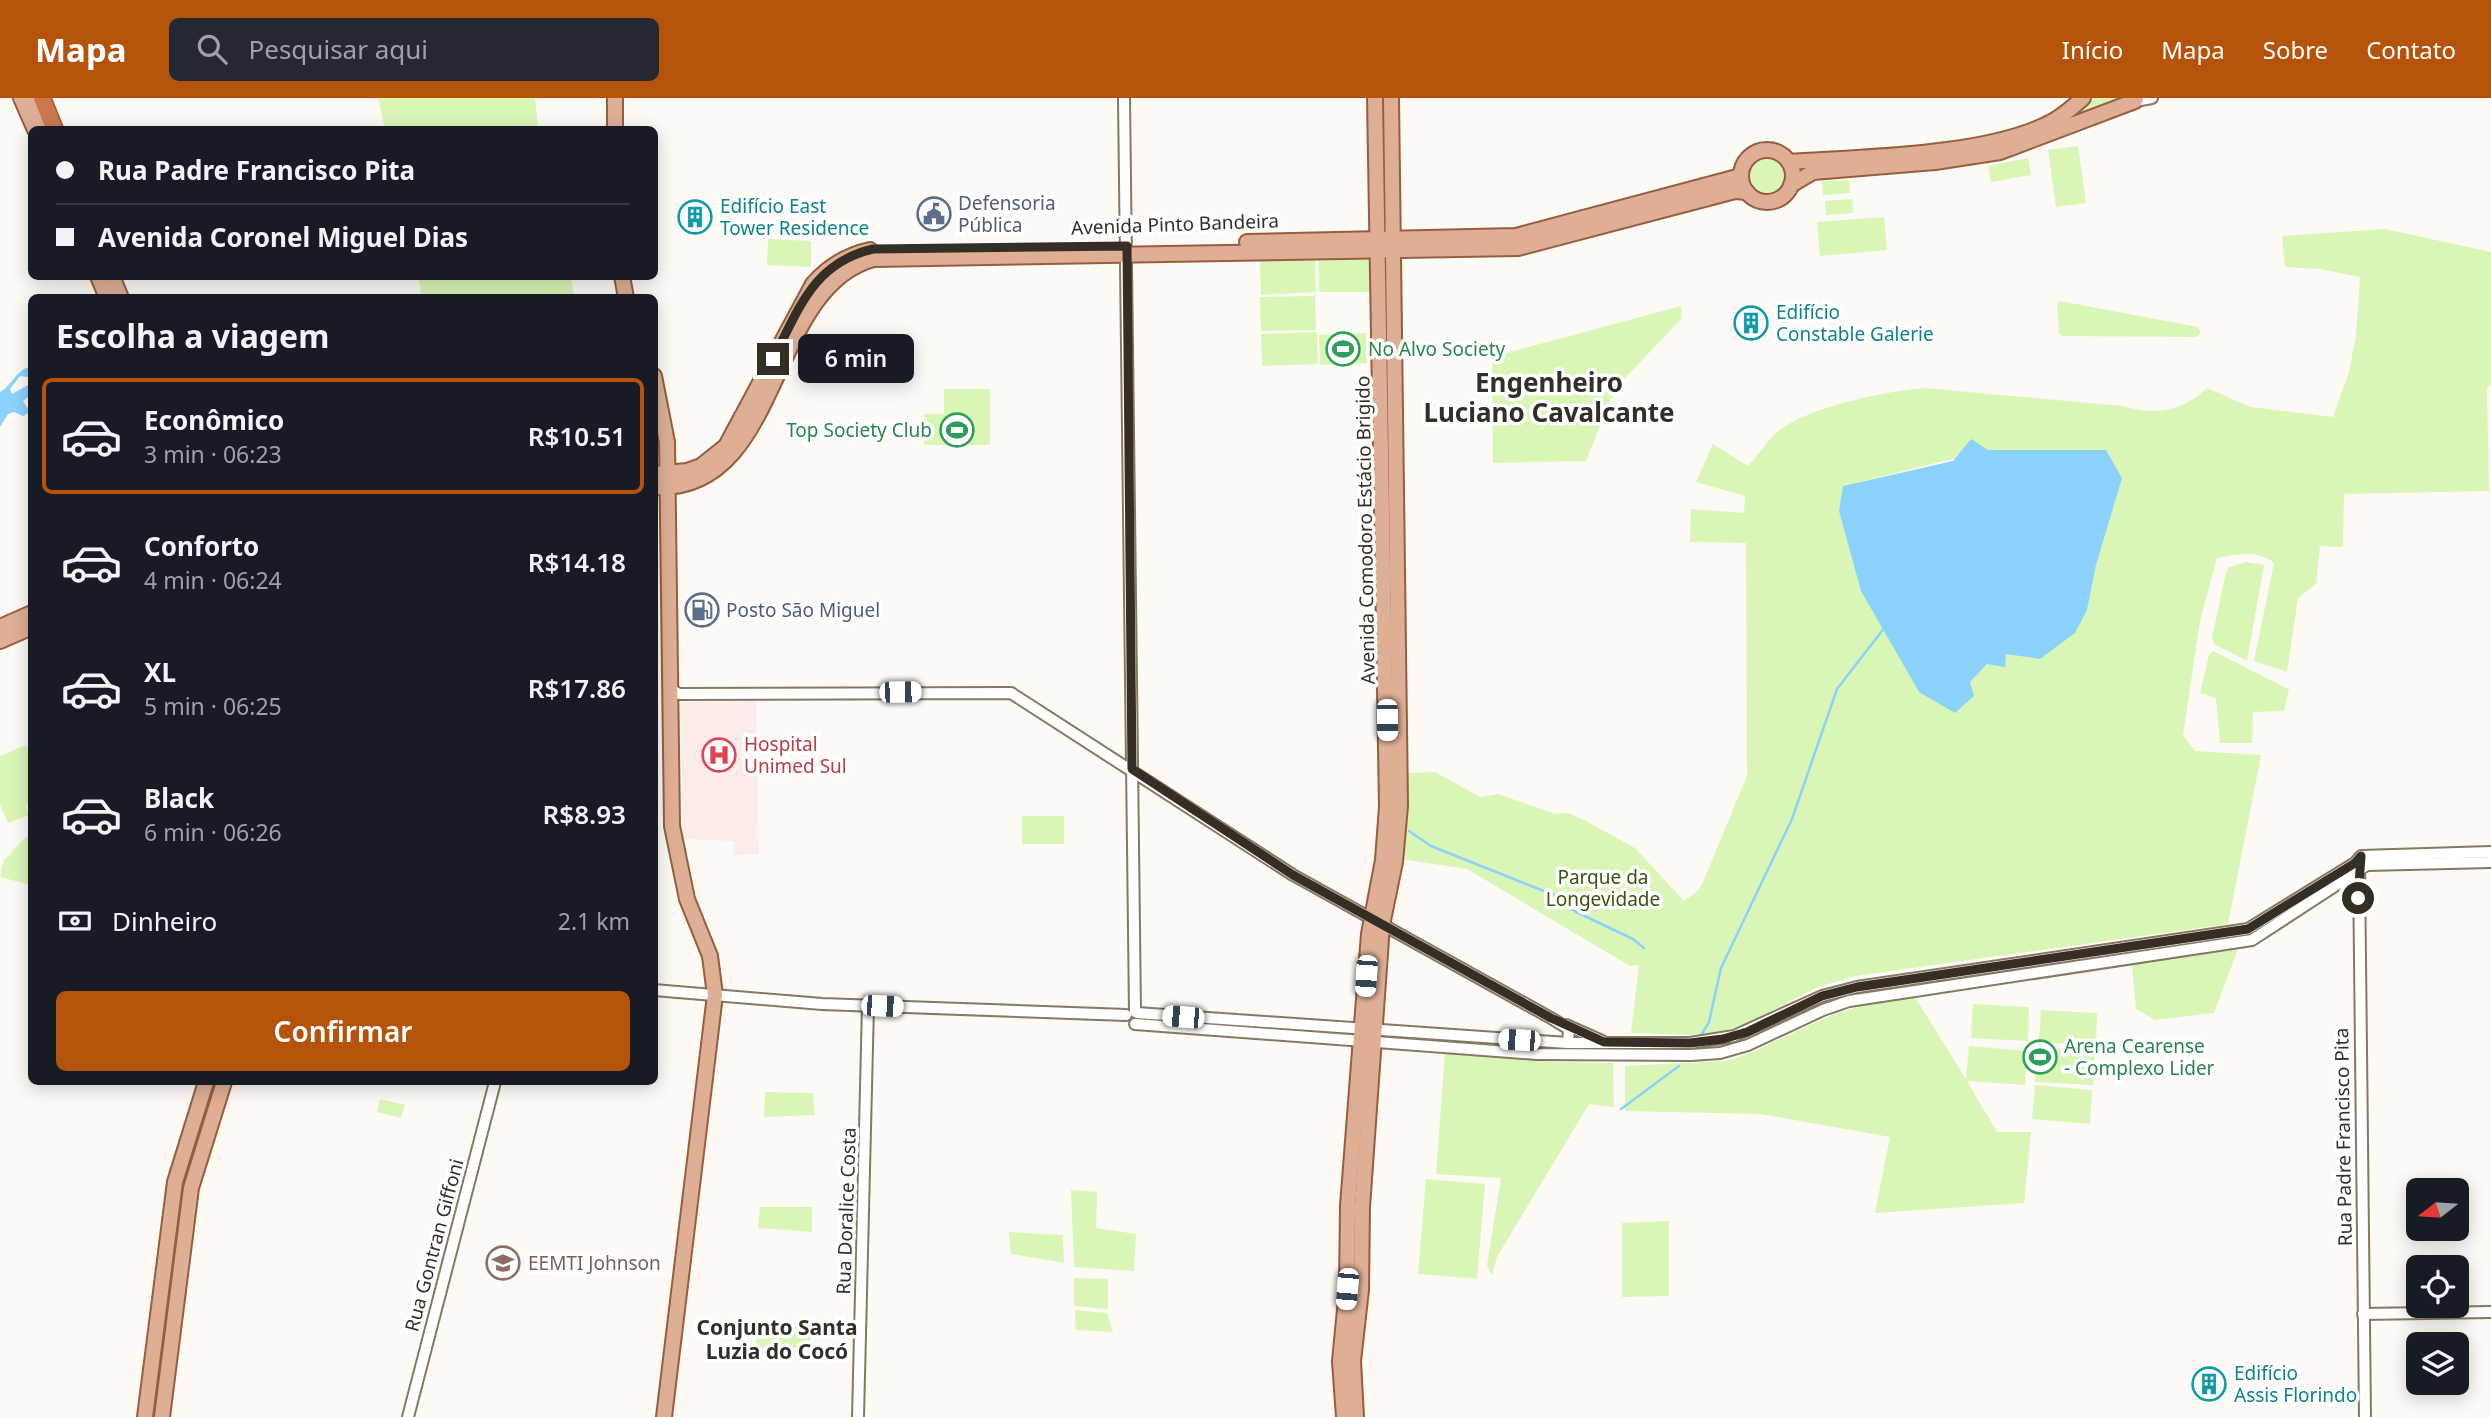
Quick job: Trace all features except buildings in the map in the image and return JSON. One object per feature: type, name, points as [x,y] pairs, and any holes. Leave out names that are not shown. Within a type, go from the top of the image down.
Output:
[{"type":"highway","points":[[42,98],[53,126]]},
{"type":"main road","points":[[22,98],[33,126]]},
{"type":"main road","points":[[34,98],[44,126]]},
{"type":"main road","points":[[615,98],[615,126]]},
{"type":"main road","name":"Avenida Comodoro Estácio Brigido","points":[[1376,98],[1387,807],[1376,922]]},
{"type":"main road","name":"Avenida Comodoro Estácio Brigido","points":[[1376,922],[1395,862],[1400,806],[1391,98]]},
{"type":"main road","points":[[1969,151],[2053,121],[2083,98]]},
{"type":"main road","points":[[1791,185],[1813,172],[1862,162],[1969,151],[2000,152],[2135,100]]},
{"type":"main road","points":[[1761,151],[1776,152],[1789,162],[1793,173],[1787,192],[1774,201],[1755,199],[1747,192],[1741,176],[1748,158],[1761,151]]},
{"type":"main road","points":[[1789,162],[1862,162]]},
{"type":"main road","points":[[1638,210],[1741,176]]},
{"type":"main road","points":[[1638,210],[1735,191],[1747,192]]},
{"type":"main road","name":"Avenida Pinto Bandeira","points":[[661,481],[706,475],[733,454],[749,430],[821,292],[847,269],[873,254],[1379,244],[1518,248],[1548,234],[1638,210]]},
{"type":"main road","points":[[658,392],[665,421],[661,481],[672,826],[676,858],[687,899],[710,956],[715,995],[664,1417]]},
{"type":"main road","points":[[0,627],[28,615]]},
{"type":"main road","points":[[0,641],[28,629]]},
{"type":"main road","points":[[1344,1417],[1346,1361],[1361,1290],[1368,1035],[1376,922]]},
{"type":"main road","points":[[145,1417],[152,1345],[175,1182],[204,1085]]},
{"type":"main road","points":[[162,1417],[172,1322],[195,1169],[223,1085]]},
{"type":"main road","points":[[156,1320],[172,1322]]},
{"type":"main road","points":[[152,1345],[169,1348]]},
{"type":"main road","points":[[1346,1361],[1356,1417]]},
{"type":"street","points":[[1124,98],[1132,769],[1131,1016]]},
{"type":"street","points":[[2135,100],[2152,98]]},
{"type":"street","points":[[669,688],[679,694],[1011,693],[1132,769],[1257,853],[1569,1029],[1568,1043]]},
{"type":"street","points":[[2298,905],[2361,856],[2491,852]]},
{"type":"street","name":"Rua Padre Francisco Pita","points":[[2361,856],[2358,871],[2365,1417]]},
{"type":"street","points":[[1368,1035],[1493,1051],[1616,1055],[1720,1053],[1762,1040],[1823,1010],[1849,1001],[2047,971],[2248,935],[2367,865],[2491,862]]},
{"type":"street","points":[[658,990],[868,1005],[1131,1016],[1368,1035],[1568,1043],[1690,1043],[1723,1039],[1747,1032],[1838,991],[2046,958],[2248,935]]},
{"type":"street","points":[[2046,958],[2047,971]]},
{"type":"street","name":"Rua Doralice Costa","points":[[858,1417],[868,1005]]},
{"type":"street","points":[[1551,1018],[1604,1042]]},
{"type":"street","points":[[1493,1051],[1495,1039]]},
{"type":"street","name":"Rua Gontran Giffoni","points":[[408,1417],[494,1085]]},
{"type":"street","points":[[2363,1314],[2491,1311]]},
{"type":"shaded area","name":"Hospital Unimed Sul","points":[[756,701],[759,854],[734,855],[734,841],[683,839],[681,702]]},
{"type":"green space","points":[[378,98],[535,98],[538,126],[384,126]]},
{"type":"green space","points":[[2091,98],[2124,98],[2071,118]]},
{"type":"green space","points":[[2078,146],[2086,203],[2056,207],[2048,150]]},
{"type":"green space","points":[[1767,157],[1775,158],[1781,163],[1786,169],[1786,185],[1781,191],[1775,196],[1767,197],[1759,196],[1753,191],[1748,185],[1747,177],[1748,169],[1753,163],[1759,158]]},
{"type":"green space","points":[[2028,158],[2031,175],[1991,182],[1988,166]]},
{"type":"green space","points":[[1849,180],[1850,193],[1823,195],[1822,181]]},
{"type":"green space","points":[[1852,199],[1853,213],[1826,215],[1825,201]]},
{"type":"green space","points":[[1884,217],[1887,250],[1820,256],[1817,222]]},
{"type":"green space","name":"Parque da Longevidade","points":[[2385,229],[2491,252],[2491,386],[2487,388],[2489,491],[2344,494],[2343,547],[2320,546],[2316,584],[2298,598],[2287,672],[2254,661],[2274,563],[2254,554],[2217,558],[2200,621],[2183,735],[2195,751],[2261,755],[2228,924],[1856,976],[1818,987],[1747,1024],[1722,1031],[1692,1035],[1631,1033],[1639,965],[1630,966],[1467,869],[1401,859],[1405,773],[1435,772],[1480,797],[1498,794],[1556,814],[1569,813],[1586,821],[1635,848],[1684,901],[1699,890],[1747,776],[1746,543],[1690,542],[1691,509],[1744,513],[1745,496],[1696,482],[1713,444],[1748,466],[1776,433],[1806,415],[1869,397],[1925,388],[2157,411],[2178,407],[2207,388],[2250,407],[2333,417],[2349,372],[2356,335],[2360,277],[2320,269],[2285,267],[2282,236]],"holes":[[[1988,450],[2106,450],[2096,565],[2087,610],[1987,664],[1969,682],[1843,486]]]},
{"type":"green space","points":[[768,239],[811,241],[811,267],[767,265]]},
{"type":"green space","points":[[1369,257],[1370,292],[1319,292],[1318,258]]},
{"type":"green space","points":[[1315,259],[1316,292],[1261,295],[1260,261]]},
{"type":"green space","points":[[419,280],[571,280],[574,294],[421,294]]},
{"type":"green space","points":[[1315,296],[1316,330],[1261,331],[1260,297]]},
{"type":"green space","points":[[2060,301],[2198,327],[2201,333],[2197,337],[2062,336],[2059,333],[2057,304]]},
{"type":"green space","points":[[1681,306],[1682,318],[1626,377],[1610,401],[1586,461],[1493,463],[1492,357]]},
{"type":"green space","points":[[1317,332],[1318,364],[1262,366],[1261,334]]},
{"type":"green space","name":"No Alvo Society","points":[[1366,333],[1367,363],[1320,365],[1319,335]]},
{"type":"green space","name":"Top Society Club","points":[[944,389],[990,389],[990,445],[924,445],[924,414],[944,414]]},
{"type":"green space","points":[[2246,562],[2264,565],[2247,661],[2214,644],[2212,638],[2226,572],[2229,567]]},
{"type":"green space","points":[[2213,651],[2289,689],[2284,711],[2253,712],[2252,743],[2220,743],[2216,698],[2200,693],[2209,655]]},
{"type":"green space","points":[[26,745],[28,750],[28,804],[25,806],[28,815],[8,823],[0,804],[0,756]]},
{"type":"green space","points":[[1022,816],[1064,816],[1064,844],[1022,844]]},
{"type":"green space","points":[[28,835],[28,884],[0,877],[4,860]]},
{"type":"green space","points":[[2238,949],[2214,1013],[2155,1020],[2136,1009],[2132,965]]},
{"type":"green space","points":[[1915,997],[1966,1079],[1969,1046],[2027,1051],[2025,1085],[1967,1081],[1997,1132],[2031,1132],[2024,1203],[1875,1213],[1890,1137],[1761,1114],[1625,1111],[1625,1066],[1726,1061],[1750,1053],[1834,1014],[1868,1004]]},
{"type":"green space","points":[[1973,1004],[2029,1007],[2028,1041],[1971,1038]]},
{"type":"green space","points":[[2041,1010],[2097,1013],[2096,1046],[2039,1042]]},
{"type":"green space","points":[[2037,1048],[2095,1051],[2093,1085],[2035,1082]]},
{"type":"green space","points":[[1445,1052],[1552,1062],[1613,1063],[1614,1107],[1589,1104],[1497,1257],[1492,1276],[1487,1265],[1501,1178],[1436,1174]]},
{"type":"green space","points":[[2035,1085],[2092,1090],[2090,1124],[2032,1119]]},
{"type":"green space","points":[[765,1092],[813,1093],[815,1115],[764,1117]]},
{"type":"green space","points":[[380,1099],[405,1105],[401,1118],[377,1112]]},
{"type":"green space","points":[[1426,1179],[1485,1184],[1477,1279],[1418,1274]]},
{"type":"green space","points":[[1071,1190],[1097,1192],[1096,1228],[1136,1234],[1134,1271],[1074,1267]]},
{"type":"green space","points":[[760,1207],[812,1207],[812,1232],[758,1228]]},
{"type":"green space","points":[[1669,1221],[1669,1296],[1622,1297],[1622,1223]]},
{"type":"green space","points":[[1009,1232],[1063,1235],[1064,1263],[1011,1254]]},
{"type":"green space","points":[[1074,1278],[1108,1279],[1108,1309],[1074,1306]]},
{"type":"green space","points":[[1075,1310],[1107,1313],[1113,1332],[1076,1330]]},
{"type":"green space","points":[[810,1325],[810,1348],[756,1348],[756,1327]]},
{"type":"water","points":[[28,368],[28,377],[20,376],[10,389],[12,394],[28,385],[28,397],[23,401],[28,413],[23,416],[14,412],[8,414],[0,427],[0,392]]},
{"type":"water","points":[[1971,439],[1988,450],[2106,450],[2122,478],[2096,565],[2087,610],[2075,633],[2040,659],[2006,654],[2005,667],[1987,664],[1970,682],[1974,696],[1955,713],[1919,692],[1861,591],[1839,511],[1843,486],[1953,461]]},
{"type":"waterway","points":[[1700,1037],[1709,1022],[1721,968],[1792,819],[1837,689],[1885,627]]},
{"type":"waterway","points":[[1409,831],[1431,846],[1569,901],[1569,907],[1576,912],[1633,939],[1644,948]]},
{"type":"waterway","points":[[1621,1109],[1679,1066]]},
{"type":"place","name":"Defensoria Pública","points":[[934,214]]},
{"type":"place","name":"Edifício East Tower Residence","points":[[695,217]]},
{"type":"place","name":"Edifício Constable Galerie","points":[[1751,323]]},
{"type":"place","name":"No Alvo Society","points":[[1343,349]]},
{"type":"place","name":"Top Society Club","points":[[957,430]]},
{"type":"place","name":"Posto São Miguel","points":[[702,610]]},
{"type":"place","name":"Hospital Unimed Sul","points":[[719,755]]},
{"type":"place","name":"Arena Cearense - Complexo Lider","points":[[2040,1057]]},
{"type":"place","name":"EEMTI Johnson","points":[[503,1263]]},
{"type":"place","name":"Edifício Assis Florindo","points":[[2209,1384]]},
{"type":"district","name":"Engenheiro Luciano Cavalcante","points":[[1549,397]]},
{"type":"district","name":"Conjunto Santa Luzia do Cocó","points":[[777,1339]]},
{"type":"route","points":[[773,359],[813,284],[830,268],[856,253],[873,249],[1127,246],[1132,769],[1293,875],[1551,1018],[1604,1042],[1690,1043],[1723,1039],[1747,1032],[1822,996],[1857,987],[2248,929],[2355,863],[2361,856],[2358,898]]}]
